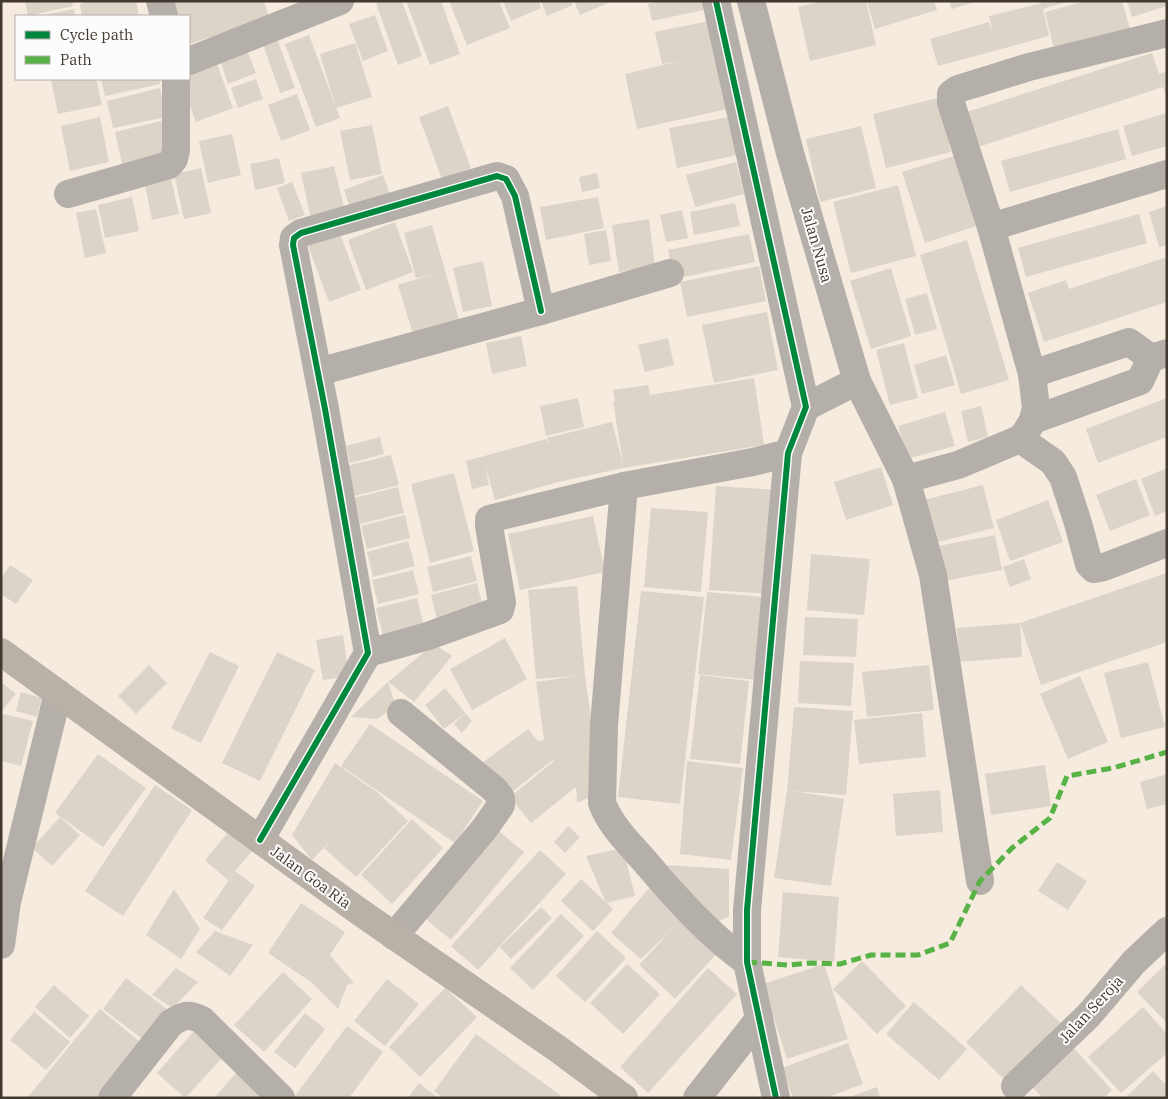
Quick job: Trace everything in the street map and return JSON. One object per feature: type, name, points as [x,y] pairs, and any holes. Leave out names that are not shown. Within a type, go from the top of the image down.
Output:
[{"type":"main road","name":"Jalan Goa Ria","points":[[1,652],[394,936],[558,1049],[624,1098]]},
{"type":"street","points":[[160,1],[164,15]]},
{"type":"street","points":[[190,61],[295,9],[340,1]]},
{"type":"street","name":"Jalan Nusa","points":[[751,1],[793,162],[857,381],[906,479],[933,575],[980,881]]},
{"type":"street","points":[[722,3],[745,128],[806,407],[788,453],[747,910],[747,962],[776,1098]]},
{"type":"street","points":[[1027,429],[1036,408],[1032,374],[991,227],[951,104],[951,94],[958,89],[1029,67],[1167,33]]},
{"type":"street","points":[[68,194],[170,165],[176,150],[176,80]]},
{"type":"street","points":[[991,227],[1167,174]]},
{"type":"street","points":[[260,840],[368,653],[318,372],[293,244],[294,238],[301,233],[497,176],[506,179],[515,196],[541,311]]},
{"type":"street","points":[[318,372],[541,311],[670,273]]},
{"type":"street","points":[[906,479],[958,465],[1027,429],[1140,381],[1159,355],[1129,342],[1032,374]]},
{"type":"street","points":[[806,407],[857,381]]},
{"type":"street","points":[[1027,429],[1063,477],[1089,564],[1094,569],[1167,543]]},
{"type":"street","points":[[368,653],[428,636],[500,610],[502,602],[489,519],[624,486],[753,462],[788,453]]},
{"type":"street","points":[[624,486],[604,725],[602,803],[606,813],[619,831],[678,898],[724,946],[747,962]]},
{"type":"street","points":[[1,945],[7,902],[58,693]]},
{"type":"street","points":[[394,936],[486,828],[501,805],[501,798],[495,790],[401,713]]},
{"type":"street","name":"Jalan Seroja","points":[[1015,1094],[1088,1016],[1134,962],[1167,931]]},
{"type":"street","points":[[112,1098],[171,1023],[182,1016],[192,1015],[202,1020],[281,1098]]},
{"type":"street","points":[[697,1098],[759,1019]]},
{"type":"building","points":[[25,1],[72,1],[73,6],[28,15]]},
{"type":"building","points":[[91,1],[136,1],[139,15],[82,15],[80,4]]},
{"type":"building","points":[[166,1],[264,1],[269,18],[190,44],[190,15],[169,15]]},
{"type":"building","points":[[380,1],[402,1],[422,56],[398,65],[376,3]]},
{"type":"building","points":[[406,1],[441,1],[460,54],[430,65]]},
{"type":"building","points":[[449,1],[499,1],[510,28],[467,45]]},
{"type":"building","points":[[503,1],[539,1],[541,8],[511,21]]},
{"type":"building","points":[[541,1],[571,1],[573,5],[547,16]]},
{"type":"building","points":[[574,1],[613,1],[580,15]]},
{"type":"building","points":[[662,1],[703,1],[704,10],[652,21],[648,4]]},
{"type":"building","points":[[823,1],[866,1],[876,45],[810,61],[798,7]]},
{"type":"building","points":[[867,1],[934,1],[937,10],[875,29]]},
{"type":"building","points":[[949,1],[975,1],[975,2],[952,9]]},
{"type":"building","points":[[1041,1],[1070,1],[1043,9],[1049,36],[938,66],[930,39],[989,22],[994,37],[989,16],[1042,3]]},
{"type":"building","points":[[1086,1],[1122,1],[1130,29],[1054,49],[1045,12]]},
{"type":"building","points":[[1127,1],[1167,1],[1167,6],[1132,17]]},
{"type":"building","points":[[74,9],[75,15],[43,15]]},
{"type":"building","points":[[375,15],[388,51],[363,61],[349,24]]},
{"type":"building","points":[[709,21],[728,109],[637,129],[625,74],[680,61],[662,64],[655,32]]},
{"type":"building","points":[[309,35],[340,118],[316,127],[285,44]]},
{"type":"building","points":[[277,39],[295,88],[280,93],[263,44]]},
{"type":"building","points":[[355,43],[372,97],[336,108],[320,54]]},
{"type":"building","points":[[247,50],[256,73],[228,84],[220,60]]},
{"type":"building","points":[[1152,53],[1159,74],[1167,71],[1167,96],[1163,87],[978,147],[967,112]]},
{"type":"building","points":[[216,61],[233,108],[196,122],[180,80],[190,80],[190,71]]},
{"type":"building","points":[[256,79],[263,99],[238,108],[231,88]]},
{"type":"building","points":[[51,80],[96,80],[102,105],[58,114]]},
{"type":"building","points":[[101,80],[159,80],[160,84],[105,96]]},
{"type":"building","points":[[160,88],[166,117],[113,128],[107,101]]},
{"type":"building","points":[[297,94],[310,130],[281,141],[268,105]]},
{"type":"building","points":[[938,98],[951,152],[886,168],[873,114]]},
{"type":"building","points":[[448,106],[471,168],[442,179],[419,117]]},
{"type":"building","points":[[1167,113],[1167,146],[1132,156],[1123,126]]},
{"type":"building","points":[[100,117],[109,162],[70,171],[61,126]]},
{"type":"building","points":[[729,117],[737,155],[677,168],[669,128]]},
{"type":"building","points":[[165,120],[172,153],[122,164],[115,132]]},
{"type":"building","points":[[372,125],[382,174],[350,180],[340,131]]},
{"type":"building","points":[[861,126],[876,188],[820,202],[806,139]]},
{"type":"building","points":[[1118,129],[1126,159],[1010,192],[1001,161]]},
{"type":"building","points":[[232,134],[241,175],[208,183],[199,141]]},
{"type":"building","points":[[954,156],[976,226],[925,243],[902,172]]},
{"type":"building","points":[[279,158],[285,183],[255,190],[250,164]]},
{"type":"building","points":[[736,162],[744,194],[695,207],[686,175]]},
{"type":"building","points":[[334,166],[344,208],[310,216],[301,173]]},
{"type":"building","points":[[201,168],[211,213],[184,219],[174,174]]},
{"type":"building","points":[[597,173],[600,188],[582,192],[579,177]]},
{"type":"building","points":[[383,175],[391,198],[352,213],[344,190]]},
{"type":"building","points":[[171,179],[179,214],[152,220],[145,185]]},
{"type":"building","points":[[292,182],[305,215],[289,221],[277,188]]},
{"type":"building","points":[[898,185],[916,256],[851,273],[833,202]]},
{"type":"building","points":[[132,197],[139,231],[105,238],[98,205]]},
{"type":"building","points":[[598,197],[604,228],[546,240],[540,207]]},
{"type":"building","points":[[735,203],[740,226],[694,235],[690,212]]},
{"type":"building","points":[[1167,206],[1167,245],[1159,247],[1149,212]]},
{"type":"building","points":[[96,209],[106,253],[85,258],[76,213]]},
{"type":"building","points":[[682,210],[688,238],[666,242],[660,215]]},
{"type":"building","points":[[1139,214],[1147,243],[1026,277],[1018,248]]},
{"type":"building","points":[[649,219],[655,267],[619,272],[612,225]]},
{"type":"building","points":[[395,222],[413,272],[366,290],[348,240]]},
{"type":"building","points":[[432,225],[462,330],[416,344],[398,285],[433,274],[416,278],[404,233]]},
{"type":"building","points":[[606,230],[611,261],[589,265],[584,234]]},
{"type":"building","points":[[339,231],[361,290],[329,302],[307,243]]},
{"type":"building","points":[[749,234],[755,262],[674,279],[668,250]]},
{"type":"building","points":[[967,240],[1009,380],[961,394],[920,255]]},
{"type":"building","points":[[1167,257],[1167,302],[1044,342],[1028,293],[1066,280],[1069,289]]},
{"type":"building","points":[[483,261],[492,306],[463,312],[453,268]]},
{"type":"building","points":[[759,266],[766,301],[687,317],[680,282]]},
{"type":"building","points":[[891,268],[911,336],[871,349],[850,281]]},
{"type":"building","points":[[927,293],[937,329],[915,335],[905,299]]},
{"type":"building","points":[[767,312],[778,370],[714,383],[702,325]]},
{"type":"building","points":[[521,336],[527,366],[492,374],[486,343]]},
{"type":"building","points":[[668,338],[674,365],[645,372],[638,345]]},
{"type":"building","points":[[904,343],[918,398],[890,405],[876,350]]},
{"type":"building","points":[[946,355],[955,385],[922,394],[914,365]]},
{"type":"building","points":[[754,378],[764,445],[623,468],[558,482],[495,500],[485,465],[489,485],[472,489],[466,461],[546,439],[548,445],[547,438],[612,422],[623,464],[613,390],[648,385],[650,395]]},
{"type":"building","points":[[578,398],[584,427],[546,436],[540,406]]},
{"type":"building","points":[[1167,398],[1167,437],[1098,463],[1086,429]]},
{"type":"building","points":[[981,406],[988,437],[968,442],[961,411]]},
{"type":"building","points":[[945,412],[955,446],[907,459],[898,426]]},
{"type":"building","points":[[380,437],[384,454],[350,463],[346,446]]},
{"type":"building","points":[[391,455],[399,485],[354,496],[347,466]]},
{"type":"building","points":[[881,467],[893,505],[846,520],[834,482]]},
{"type":"building","points":[[1167,468],[1167,511],[1155,516],[1141,479]]},
{"type":"building","points":[[454,473],[474,551],[430,563],[411,484]]},
{"type":"building","points":[[1136,479],[1150,515],[1110,531],[1096,495]]},
{"type":"building","points":[[983,485],[994,528],[930,544],[920,501]]},
{"type":"building","points":[[716,486],[778,490],[770,594],[709,590]]},
{"type":"building","points":[[398,487],[404,513],[360,524],[354,498]]},
{"type":"building","points":[[1048,500],[1063,542],[1010,561],[996,520]]},
{"type":"building","points":[[651,508],[708,512],[701,592],[644,587]]},
{"type":"building","points":[[405,515],[410,538],[367,549],[361,526]]},
{"type":"building","points":[[593,516],[605,572],[520,590],[508,534]]},
{"type":"building","points":[[995,535],[1002,570],[939,582],[933,547]]},
{"type":"building","points":[[408,541],[415,566],[373,577],[367,552]]},
{"type":"building","points":[[811,554],[870,559],[864,615],[807,610]]},
{"type":"building","points":[[471,556],[477,581],[433,592],[427,567]]},
{"type":"building","points":[[1024,559],[1031,579],[1010,587],[1003,567]]},
{"type":"building","points":[[10,565],[33,580],[16,604],[1,594],[1,579]]},
{"type":"building","points":[[413,570],[419,594],[378,604],[372,580]]},
{"type":"building","points":[[1167,573],[1167,642],[1041,685],[1020,623]]},
{"type":"building","points":[[477,583],[483,608],[437,620],[431,595]]},
{"type":"building","points":[[577,586],[585,675],[593,733],[590,797],[577,803],[576,787],[531,823],[510,797],[554,761],[509,794],[482,763],[528,729],[538,741],[544,740],[536,682],[576,676],[536,679],[528,590]]},
{"type":"building","points":[[641,591],[704,597],[680,804],[618,797]]},
{"type":"building","points":[[707,592],[765,597],[757,680],[698,674]]},
{"type":"building","points":[[417,598],[424,626],[383,636],[376,608]]},
{"type":"building","points":[[805,617],[858,619],[856,657],[803,655]]},
{"type":"building","points":[[1020,623],[1022,657],[959,662],[957,628]]},
{"type":"building","points":[[343,635],[349,676],[323,680],[316,640]]},
{"type":"building","points":[[505,638],[527,679],[472,710],[450,669]]},
{"type":"building","points":[[434,644],[452,656],[414,702],[388,682]]},
{"type":"building","points":[[210,652],[239,666],[201,743],[171,728]]},
{"type":"building","points":[[277,652],[315,670],[260,781],[222,763]]},
{"type":"building","points":[[800,661],[854,663],[851,706],[798,703]]},
{"type":"building","points":[[1148,662],[1165,727],[1121,738],[1104,673]]},
{"type":"building","points":[[149,665],[167,683],[136,714],[118,696]]},
{"type":"building","points":[[929,665],[934,710],[867,717],[862,672]]},
{"type":"building","points":[[700,675],[749,681],[740,764],[690,759]]},
{"type":"building","points":[[1080,676],[1108,742],[1068,759],[1040,694]]},
{"type":"building","points":[[1,682],[16,694],[1,712]]},
{"type":"building","points":[[388,682],[396,706],[377,719],[351,717]]},
{"type":"building","points":[[445,688],[465,713],[444,729],[425,705]]},
{"type":"building","points":[[21,692],[42,698],[37,717],[16,711]]},
{"type":"building","points":[[794,707],[853,711],[846,795],[793,791],[844,799],[831,886],[774,878],[787,791]]},
{"type":"building","points":[[465,713],[472,721],[462,733],[454,724]]},
{"type":"building","points":[[922,713],[926,757],[859,764],[854,720]]},
{"type":"building","points":[[3,714],[33,721],[21,766],[1,761],[1,721]]},
{"type":"building","points":[[370,724],[483,801],[455,843],[341,766]]},
{"type":"building","points":[[98,754],[146,788],[103,847],[55,813]]},
{"type":"building","points":[[687,761],[743,768],[731,860],[680,854]]},
{"type":"building","points":[[335,763],[377,792],[408,821],[356,877],[324,848],[343,827],[312,860],[292,835]]},
{"type":"building","points":[[1045,765],[1051,806],[991,815],[985,774]]},
{"type":"building","points":[[1167,774],[1167,804],[1147,809],[1140,782]]},
{"type":"building","points":[[155,785],[192,810],[123,916],[85,891]]},
{"type":"building","points":[[940,790],[943,832],[896,836],[893,794]]},
{"type":"building","points":[[60,817],[80,835],[52,866],[32,848]]},
{"type":"building","points":[[412,819],[443,848],[392,904],[361,875]]},
{"type":"building","points":[[568,826],[580,837],[565,853],[554,842]]},
{"type":"building","points":[[494,827],[524,852],[451,940],[420,914]]},
{"type":"building","points":[[230,830],[254,849],[228,880],[205,860]]},
{"type":"building","points":[[623,848],[635,896],[606,903],[586,856]]},
{"type":"building","points":[[540,850],[566,874],[478,970],[451,946]]},
{"type":"building","points":[[1057,862],[1087,881],[1068,910],[1038,891]]},
{"type":"building","points":[[667,865],[729,869],[729,917],[715,922]]},
{"type":"building","points":[[235,871],[255,886],[222,930],[203,918]]},
{"type":"building","points":[[581,879],[613,909],[593,931],[561,901]]},
{"type":"building","points":[[650,887],[719,951],[675,999],[639,965],[672,929],[641,959],[611,933]]},
{"type":"building","points":[[174,889],[200,929],[181,959],[146,935]]},
{"type":"building","points":[[783,892],[839,897],[834,962],[778,957]]},
{"type":"building","points":[[301,903],[345,932],[330,955],[354,983],[347,985],[338,1009],[311,982],[268,953]]},
{"type":"building","points":[[541,907],[552,918],[511,959],[500,947]]},
{"type":"building","points":[[561,914],[584,936],[533,990],[510,968]]},
{"type":"building","points":[[215,931],[253,945],[230,976],[196,952]]},
{"type":"building","points":[[597,931],[626,958],[585,1002],[556,976]]},
{"type":"building","points":[[862,961],[906,1006],[877,1034],[833,989]]},
{"type":"building","points":[[1167,963],[1167,1023],[1137,992]]},
{"type":"building","points":[[627,964],[660,994],[623,1034],[590,1003]]},
{"type":"building","points":[[824,964],[848,1039],[787,1059],[763,984]]},
{"type":"building","points":[[176,968],[198,982],[173,1008],[152,995]]},
{"type":"building","points":[[708,968],[737,994],[648,1093],[620,1067]]},
{"type":"building","points":[[283,972],[312,999],[264,1052],[234,1025]]},
{"type":"building","points":[[126,978],[168,1010],[145,1041],[103,1009]]},
{"type":"building","points":[[387,979],[419,1004],[385,1046],[354,1021]]},
{"type":"building","points":[[54,985],[89,1016],[70,1038],[35,1007]]},
{"type":"building","points":[[1021,985],[1064,1026],[1009,1084],[966,1042]]},
{"type":"building","points":[[445,988],[477,1017],[420,1077],[389,1047]]},
{"type":"building","points":[[914,1002],[967,1049],[939,1080],[886,1034]]},
{"type":"building","points":[[1143,1007],[1167,1034],[1167,1053],[1121,1093],[1088,1057]]},
{"type":"building","points":[[100,1009],[146,1047],[104,1098],[27,1098]]},
{"type":"building","points":[[34,1012],[70,1042],[46,1070],[10,1040]]},
{"type":"building","points":[[305,1013],[325,1029],[295,1068],[274,1052]]},
{"type":"building","points":[[347,1026],[383,1052],[349,1098],[298,1098],[295,1096]]},
{"type":"building","points":[[195,1030],[224,1056],[185,1098],[157,1073]]},
{"type":"building","points":[[476,1034],[564,1098],[443,1098],[434,1091]]},
{"type":"building","points":[[848,1043],[863,1084],[826,1098],[793,1098],[782,1068]]},
{"type":"building","points":[[1072,1046],[1112,1090],[1104,1098],[1043,1098],[1030,1085]]},
{"type":"building","points":[[1153,1071],[1167,1086],[1167,1098],[1125,1098]]},
{"type":"building","points":[[236,1073],[265,1098],[214,1098]]},
{"type":"building","points":[[419,1083],[438,1098],[408,1098]]},
{"type":"building","points":[[877,1087],[880,1098],[847,1098]]},
{"type":"marked path","points":[[747,962],[788,965],[811,963],[840,964],[871,955],[918,955],[950,943],[980,881],[1012,848],[1050,818],[1067,776],[1113,768],[1167,752]]},
{"type":"cycle path","points":[[716,1],[806,407],[788,453],[747,910],[747,962],[776,1098]]},
{"type":"cycle path","points":[[260,840],[368,653],[325,409],[293,245],[294,238],[301,233],[497,176],[506,179],[515,196],[541,311]]}]
